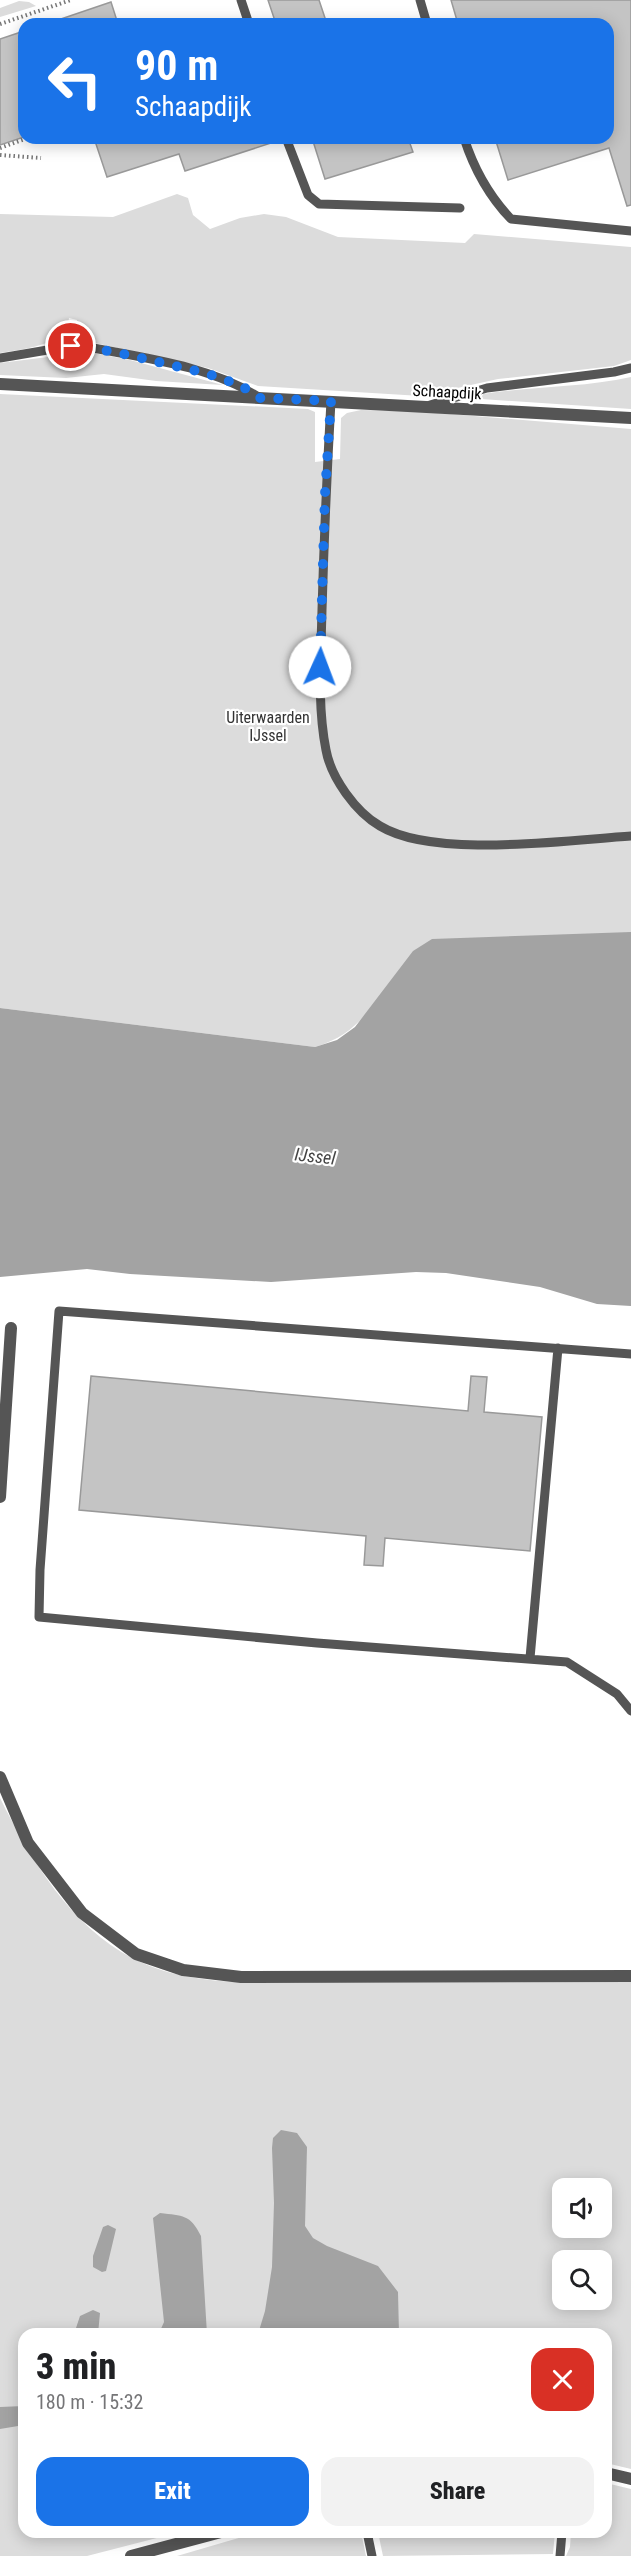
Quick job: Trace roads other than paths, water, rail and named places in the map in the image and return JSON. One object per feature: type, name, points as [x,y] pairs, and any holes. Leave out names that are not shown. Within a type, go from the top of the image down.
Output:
[{"type":"street","name":"Schaapdijk","points":[[0,384],[631,418]]},
{"type":"street","points":[[0,1497],[11,1328]]},
{"type":"street","points":[[0,1777],[28,1843],[82,1913],[136,1953],[183,1970],[241,1977],[631,1976]]},
{"type":"street","points":[[612,2474],[631,2479]]},
{"type":"street","points":[[131,2556],[198,2538]]},
{"type":"lane","points":[[241,0],[247,18]]},
{"type":"lane","points":[[420,0],[425,18]]},
{"type":"lane","points":[[288,144],[308,195],[319,204],[460,208]]},
{"type":"lane","points":[[466,144],[473,166],[497,204],[512,219],[631,231]]},
{"type":"lane","name":"Schaapdijk","points":[[0,358],[71,346],[88,347],[205,373],[240,385],[260,398]]},
{"type":"lane","points":[[424,407],[487,388],[631,368]]},
{"type":"lane","points":[[331,401],[325,494],[320,667],[326,752],[338,779],[356,804],[380,826],[437,844],[489,844],[631,836]]},
{"type":"lane","points":[[631,1354],[59,1311],[40,1570],[39,1617],[317,1643],[567,1662],[617,1694],[631,1711]]},
{"type":"lane","points":[[530,1658],[558,1348]]},
{"type":"lane","points":[[368,2538],[372,2556]]},
{"type":"lane","points":[[560,2556],[562,2538]]},
{"type":"water","name":"IJssel","points":[[631,932],[631,1306],[597,1304],[540,1287],[446,1273],[416,1272],[271,1282],[130,1274],[87,1269],[0,1277],[0,1008],[315,1047],[337,1040],[355,1027],[413,951],[432,939]]},
{"type":"water","points":[[281,2130],[297,2133],[307,2147],[305,2226],[313,2238],[327,2246],[378,2266],[398,2292],[399,2328],[260,2328],[272,2267],[273,2138]]},
{"type":"water","points":[[160,2213],[185,2217],[201,2236],[207,2328],[161,2328],[164,2322],[153,2218]]},
{"type":"water","points":[[108,2225],[116,2229],[106,2271],[102,2272],[93,2267],[93,2256],[103,2227]]},
{"type":"water","points":[[93,2310],[100,2313],[99,2328],[76,2328],[80,2316]]},
{"type":"water","points":[[18,2406],[18,2426],[0,2429],[0,2407]]},
{"type":"park label","name":"Uiterwaarden IJssel","points":[[268,726]]}]
